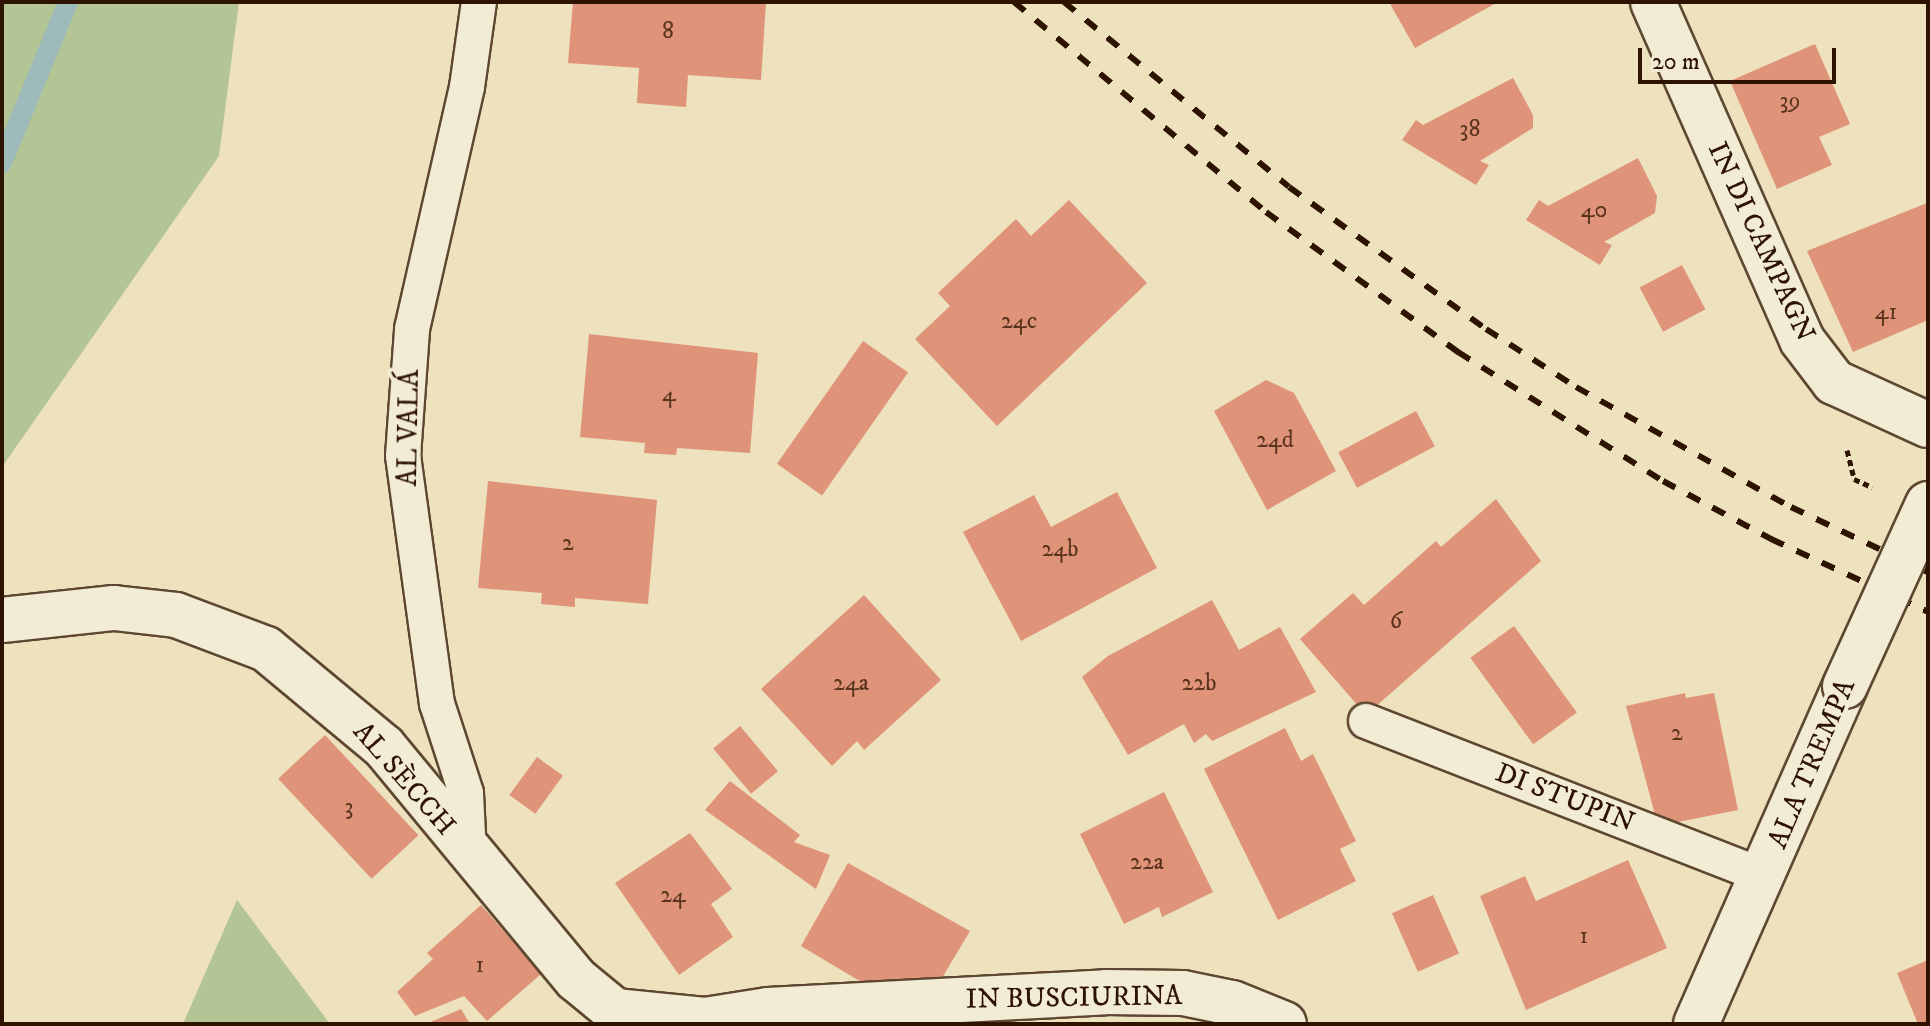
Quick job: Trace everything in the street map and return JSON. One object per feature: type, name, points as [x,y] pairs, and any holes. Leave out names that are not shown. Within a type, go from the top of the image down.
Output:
[{"type":"street","name":"IN DI CAMPAGN","points":[[1653,2],[1802,340],[1834,382],[1928,425]]},
{"type":"street","name":"ALA TREMPA","points":[[1696,1024],[1928,504]]},
{"type":"street","name":"AL SÈCCH","points":[[2,620],[114,608],[176,615],[266,649],[384,747],[469,855],[576,979],[615,1011],[667,1022]]},
{"type":"street","name":"IN BUSCIURINA","points":[[667,1022],[1106,992],[1183,993],[1232,1003],[1284,1024]]},
{"type":"lane","name":"AL VALÁ","points":[[469,855],[466,793],[437,704],[403,456],[412,329],[467,87],[479,2]]},
{"type":"lane","name":"DI STUPIN","points":[[1366,721],[1764,876]]},
{"type":"green space","points":[[2,2],[239,2],[219,156],[2,467]]},
{"type":"green space","points":[[237,900],[330,1024],[183,1024]]},
{"type":"building","points":[[573,2],[766,2],[761,80],[688,75],[686,107],[637,103],[639,68],[568,63]]},
{"type":"building","points":[[1389,2],[1498,2],[1415,48]]},
{"type":"building","points":[[1815,44],[1850,124],[1819,137],[1832,165],[1777,189],[1730,81]]},
{"type":"building","points":[[1513,78],[1533,115],[1533,128],[1480,161],[1489,165],[1476,185],[1402,140],[1416,120],[1423,125]]},
{"type":"building","points":[[1638,158],[1657,196],[1655,213],[1604,242],[1612,245],[1600,265],[1526,220],[1539,200],[1548,206]]},
{"type":"building","points":[[1069,200],[1147,283],[997,426],[915,339],[950,306],[938,293],[1016,219],[1031,236]]},
{"type":"building","points":[[1927,203],[1928,320],[1853,352],[1807,251]]},
{"type":"building","points":[[1682,265],[1705,309],[1663,332],[1640,288]]},
{"type":"building","points":[[589,334],[758,353],[750,453],[677,448],[676,455],[644,453],[645,443],[580,437]]},
{"type":"building","points":[[863,341],[908,373],[822,495],[777,464]]},
{"type":"building","points":[[1266,380],[1294,393],[1336,471],[1267,510],[1214,411]]},
{"type":"building","points":[[1416,411],[1435,446],[1357,488],[1338,452]]},
{"type":"building","points":[[488,481],[657,500],[648,604],[575,598],[575,607],[541,604],[542,593],[478,588]]},
{"type":"building","points":[[1117,492],[1157,568],[1021,641],[963,532],[1034,495],[1051,527]]},
{"type":"building","points":[[1496,499],[1541,561],[1366,715],[1300,639],[1353,593],[1364,605],[1436,541],[1441,547]]},
{"type":"building","points":[[864,595],[941,680],[864,750],[857,741],[832,766],[761,689]]},
{"type":"building","points":[[1212,600],[1239,650],[1280,627],[1316,692],[1212,741],[1206,734],[1194,743],[1184,724],[1128,755],[1082,677],[1108,656]]},
{"type":"building","points":[[1514,626],[1577,713],[1533,744],[1470,658]]},
{"type":"building","points":[[1685,693],[1686,698],[1714,693],[1738,810],[1658,826],[1626,706]]},
{"type":"building","points":[[740,726],[778,771],[751,794],[713,748]]},
{"type":"building","points":[[1285,728],[1301,761],[1313,754],[1356,841],[1340,849],[1356,881],[1278,920],[1204,769]]},
{"type":"building","points":[[325,735],[418,835],[372,879],[278,779]]},
{"type":"building","points":[[537,757],[563,776],[535,814],[509,795]]},
{"type":"building","points":[[730,781],[800,835],[794,842],[830,855],[816,889],[705,810]]},
{"type":"building","points":[[1164,792],[1213,892],[1162,917],[1159,907],[1124,924],[1080,834]]},
{"type":"building","points":[[690,833],[732,889],[711,904],[733,937],[679,975],[615,883]]},
{"type":"building","points":[[1628,860],[1667,948],[1526,1010],[1480,896],[1525,876],[1536,901]]},
{"type":"building","points":[[848,863],[970,931],[939,983],[878,992],[801,946]]},
{"type":"building","points":[[1433,895],[1459,953],[1418,972],[1392,913]]},
{"type":"building","points":[[481,905],[541,974],[487,1021],[464,996],[415,1016],[397,992],[433,959],[427,953]]},
{"type":"building","points":[[1928,960],[1928,1024],[1918,1024],[1897,973]]},
{"type":"building","points":[[461,1009],[470,1024],[426,1024]]},
{"type":"waterway","points":[[2,163],[68,2]]},
{"type":"railway","points":[[1014,2],[1266,212],[1458,352],[1663,481],[1771,539],[1928,612]]},
{"type":"railway","points":[[1064,2],[1289,187],[1486,329],[1576,387],[1791,507],[1928,572]]}]
